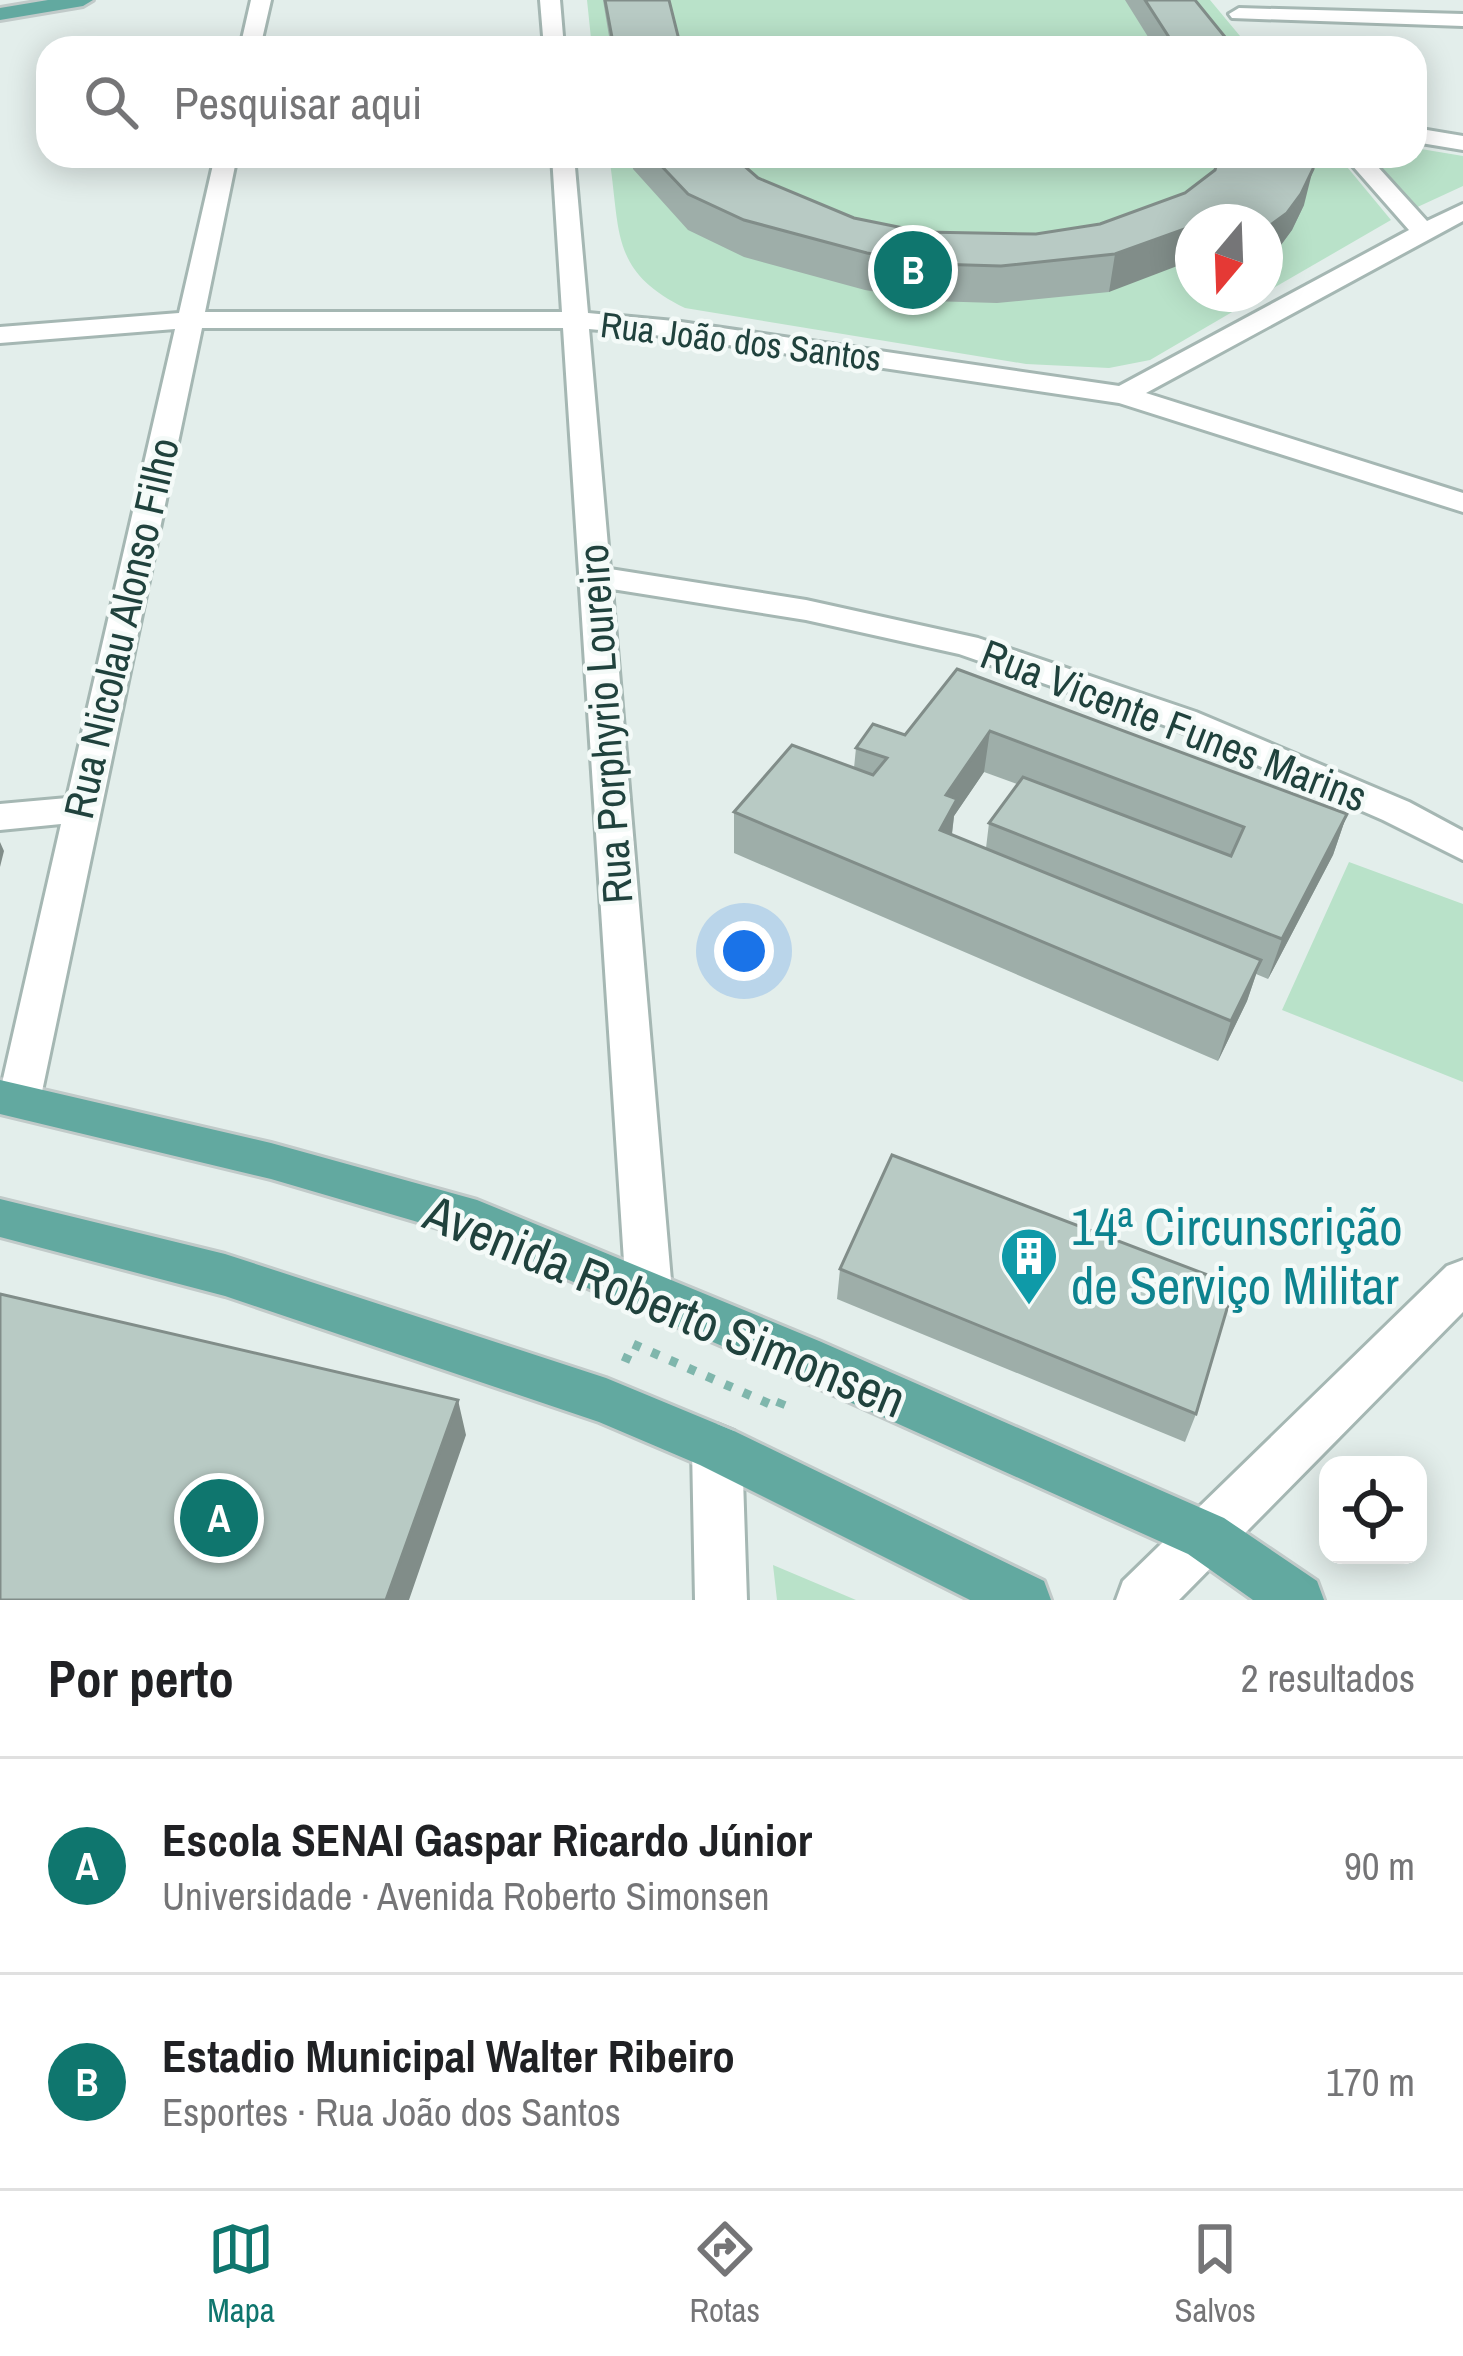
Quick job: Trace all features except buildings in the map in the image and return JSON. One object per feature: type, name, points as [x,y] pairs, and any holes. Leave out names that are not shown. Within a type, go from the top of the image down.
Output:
[{"type":"main road","points":[[0,14],[83,0]]},
{"type":"main road","name":"Avenida Roberto Simonsen","points":[[10,1099],[271,1161],[477,1220],[1206,1536],[1298,1600]]},
{"type":"main road","points":[[0,1218],[225,1275],[606,1401],[717,1448],[1025,1600]]},
{"type":"street","points":[[253,36],[261,0]]},
{"type":"street","points":[[550,0],[553,36]]},
{"type":"street","points":[[1240,15],[1408,14],[1463,20]]},
{"type":"street","points":[[1427,137],[1463,143]]},
{"type":"street","name":"Rua Nicolau Alonso Filho","points":[[10,1099],[223,168]]},
{"type":"street","name":"Rua Porphyrio Loureiro","points":[[564,168],[649,1292]]},
{"type":"street","points":[[1366,168],[1424,232]]},
{"type":"street","points":[[1123,395],[1463,211]]},
{"type":"street","name":"Rua João dos Santos","points":[[0,335],[190,321],[576,320],[674,328],[1123,395],[1463,503]]},
{"type":"street","name":"Rua Vicente Funes Marins","points":[[594,576],[806,610],[966,645],[1184,719],[1396,811],[1463,848]]},
{"type":"street","points":[[0,817],[79,810]]},
{"type":"street","points":[[1142,1600],[1463,1281]]},
{"type":"street","points":[[717,1448],[721,1600]]},
{"type":"path","points":[[606,1401],[633,1344],[779,1408],[802,1357]]},
{"type":"green space","points":[[587,0],[1210,0],[1240,36],[591,36]]},
{"type":"green space","points":[[1427,150],[1463,156],[1463,186],[1411,210],[1381,168],[1427,168]]},
{"type":"green space","points":[[611,168],[1348,168],[1391,220],[1283,283],[1283,204],[1175,204],[1175,312],[1232,312],[1150,360],[1109,368],[1026,364],[685,308],[643,279],[623,246]]},
{"type":"green space","points":[[1349,862],[1463,904],[1463,1082],[1282,1010]]},
{"type":"green space","points":[[773,1565],[856,1600],[777,1600]]},
{"type":"place","name":"Estadio Municipal Walter Ribeiro","points":[[913,270]]},
{"type":"place","name":"14ª Circunscrição de Serviço Militar","points":[[1029,1307]]},
{"type":"place","name":"Escola SENAI Gaspar Ricardo Júnior","points":[[219,1518]]}]
